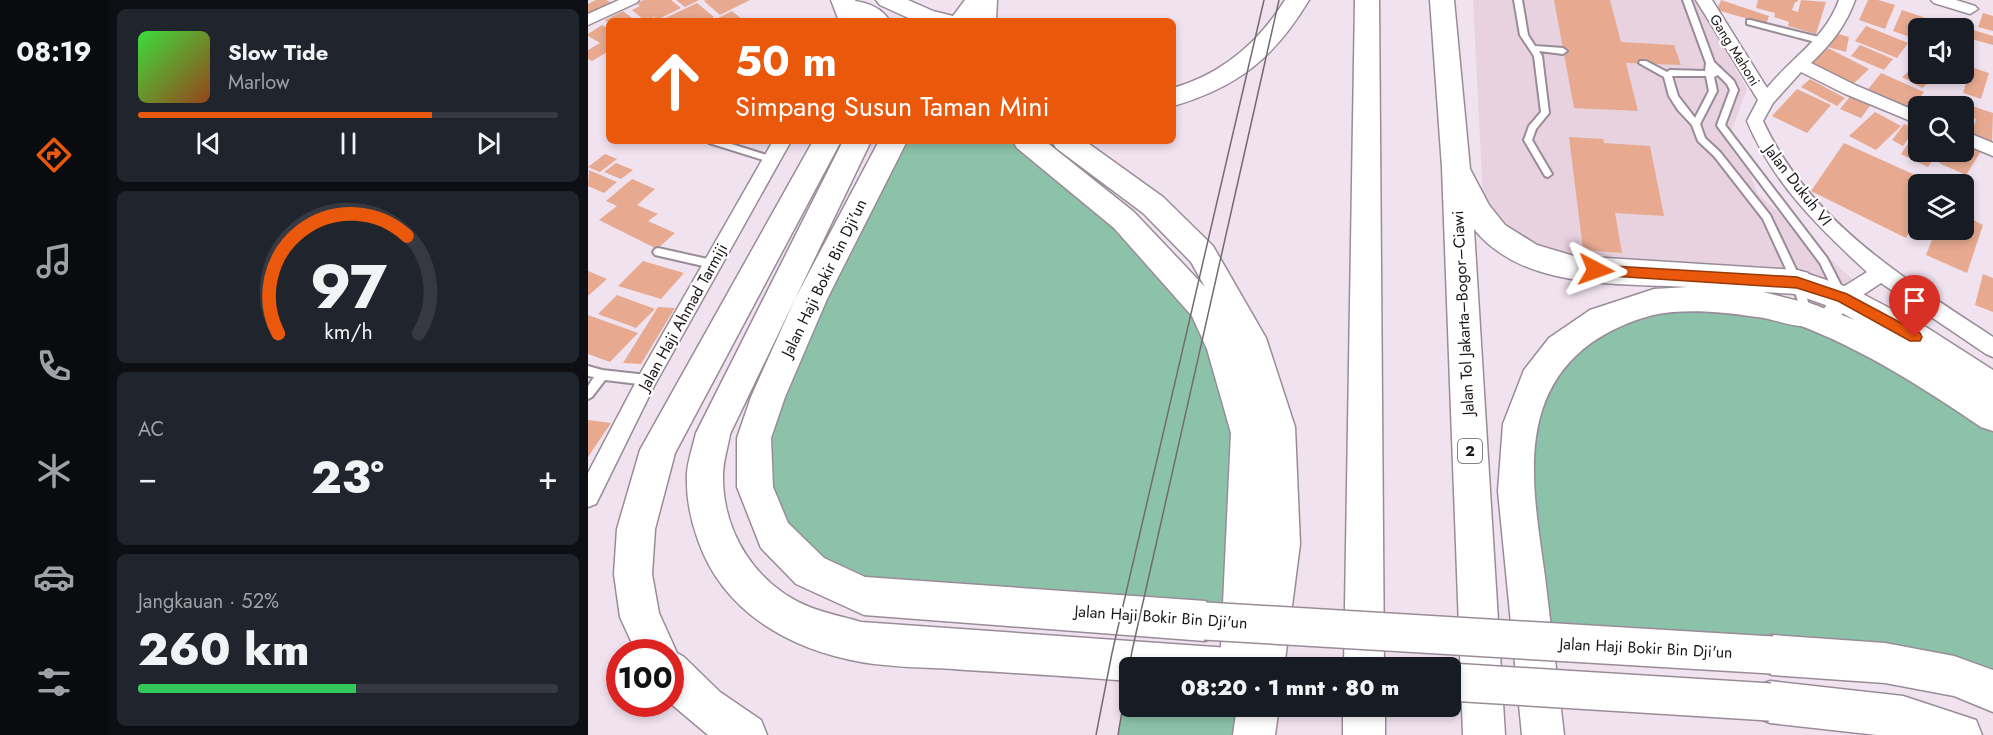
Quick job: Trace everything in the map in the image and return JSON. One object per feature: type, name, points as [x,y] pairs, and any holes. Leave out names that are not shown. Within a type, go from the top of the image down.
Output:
[{"type":"main road","points":[[843,0],[850,18]]},
{"type":"main road","points":[[843,0],[873,18]]},
{"type":"main road","points":[[964,18],[977,0]]},
{"type":"main road","points":[[984,18],[985,0]]},
{"type":"main road","points":[[1176,96],[1219,82],[1250,60],[1287,18],[1297,0]]},
{"type":"main road","points":[[1364,657],[1367,0]]},
{"type":"main road","name":"Jalan Tol Jakarta–Bogor–Ciawi","points":[[1442,0],[1456,167],[1484,735]]},
{"type":"main road","points":[[889,2],[934,15]]},
{"type":"main road","points":[[651,639],[640,617],[633,574],[636,529],[658,450],[825,144]]},
{"type":"main road","name":"Jalan Haji Bokir Bin Dji'un","points":[[856,144],[713,434],[705,473],[706,510],[717,547],[736,576],[764,603],[803,625],[861,642],[1119,660]]},
{"type":"main road","name":"Jalan Haji Bokir Bin Dji'un","points":[[891,144],[811,299],[768,397],[754,438],[755,487],[774,535],[810,571],[864,596],[1205,621],[1885,663],[1954,676],[1993,691]]},
{"type":"main road","points":[[1031,144],[1124,220],[1205,308],[1223,349],[1248,434],[1225,657]]},
{"type":"main road","points":[[1070,144],[1153,205],[1202,254],[1250,338],[1278,427],[1281,544],[1265,657]]},
{"type":"main road","points":[[1456,167],[1486,224],[1513,245],[1549,264],[1574,268],[1797,282],[1825,311],[1993,416]]},
{"type":"main road","points":[[1544,735],[1516,491],[1520,424],[1536,381],[1560,348],[1601,319],[1654,302],[1706,299],[1825,311],[1915,337],[1993,388]]},
{"type":"main road","points":[[1461,683],[1770,702],[1903,717],[1961,735]]},
{"type":"main road","points":[[684,690],[718,718],[746,735]]},
{"type":"main road","points":[[1236,735],[1237,717]]},
{"type":"main road","points":[[1254,735],[1256,717]]},
{"type":"main road","points":[[1364,717],[1364,735]]},
{"type":"street","points":[[588,20],[631,0]]},
{"type":"street","name":"Gang Mahoni","points":[[1704,0],[1766,100]]},
{"type":"street","name":"Jalan Dukuh VI","points":[[1847,0],[1844,13],[1823,41],[1766,100],[1755,121],[1762,140],[1824,222],[1881,273],[1993,348]]},
{"type":"street","points":[[1939,0],[1970,9]]},
{"type":"street","points":[[1801,64],[1840,85],[1908,114]]},
{"type":"street","points":[[1974,141],[1993,150]]},
{"type":"street","name":"Jalan Haji Ahmad Tarmiji","points":[[588,496],[647,380],[780,144]]},
{"type":"street","points":[[1825,311],[1881,273]]},
{"type":"lane","points":[[1518,0],[1524,35],[1538,56],[1545,113],[1532,128],[1528,140],[1548,174]]},
{"type":"lane","points":[[1687,0],[1710,63],[1709,74],[1713,91],[1696,124]]},
{"type":"lane","points":[[1750,22],[1823,41]]},
{"type":"lane","points":[[1533,48],[1563,51]]},
{"type":"lane","points":[[1643,63],[1668,76]]},
{"type":"lane","points":[[1710,63],[1734,90],[1721,125],[1824,261],[1825,311]]},
{"type":"lane","points":[[1668,76],[1671,73],[1680,72],[1722,74]]},
{"type":"lane","points":[[1668,76],[1668,84],[1680,108],[1696,124],[1701,139],[1717,154],[1767,217],[1797,282]]},
{"type":"lane","points":[[722,144],[770,159]]},
{"type":"lane","points":[[658,252],[712,264]]},
{"type":"lane","points":[[588,371],[602,375],[647,380]]},
{"type":"lane","points":[[588,394],[602,375]]},
{"type":"shaded area","points":[[1473,0],[1697,0],[1747,89],[1732,129],[1758,194],[1870,295],[1552,266],[1484,217]]},
{"type":"green space","points":[[892,144],[1030,144],[1205,308],[1248,433],[1241,623],[864,596],[774,535],[768,397]]},
{"type":"green space","points":[[1759,304],[1993,416],[1993,691],[1534,641],[1516,491],[1536,380],[1601,319]]},
{"type":"green space","points":[[1121,717],[1237,717],[1236,735],[1118,735]]},
{"type":"building","points":[[596,0],[606,0],[614,4],[588,19],[588,4]]},
{"type":"building","points":[[644,0],[671,0],[681,8],[661,18],[641,18],[632,10],[640,6],[637,3]]},
{"type":"building","points":[[676,0],[699,0],[685,7]]},
{"type":"building","points":[[750,0],[720,15],[704,1]]},
{"type":"building","points":[[1554,0],[1610,0],[1621,42],[1674,45],[1681,65],[1626,63],[1638,111],[1574,108]]},
{"type":"building","points":[[1721,0],[1769,16],[1766,24],[1717,10]]},
{"type":"building","points":[[1758,0],[1798,0],[1792,10],[1798,12],[1801,0],[1826,2],[1816,34],[1788,26],[1789,22],[1774,17],[1775,13],[1756,8]]},
{"type":"building","points":[[1868,0],[1878,0],[1895,5],[1885,29],[1859,20]]},
{"type":"building","points":[[697,3],[714,17],[712,18],[665,18]]},
{"type":"building","points":[[1902,10],[1926,18],[1908,18],[1908,36],[1893,31]]},
{"type":"building","points":[[623,11],[632,18],[609,18]]},
{"type":"building","points":[[732,11],[741,18],[718,18]]},
{"type":"building","points":[[1983,13],[1993,16],[1993,31],[1978,27]]},
{"type":"building","points":[[602,25],[606,27],[606,53],[592,61],[588,59],[588,50],[600,43],[588,34]]},
{"type":"building","points":[[1866,26],[1908,43],[1897,58],[1855,41]]},
{"type":"building","points":[[1974,30],[1993,36],[1993,45],[1974,40]]},
{"type":"building","points":[[1832,32],[1849,37],[1846,52],[1828,47]]},
{"type":"building","points":[[1860,45],[1893,59],[1884,70],[1851,56]]},
{"type":"building","points":[[1828,48],[1869,69],[1850,87],[1809,65]]},
{"type":"building","points":[[1974,68],[1989,73],[1981,99],[1963,93],[1966,84],[1974,84]]},
{"type":"building","points":[[1908,72],[1908,80],[1902,77]]},
{"type":"building","points":[[1881,73],[1924,92],[1921,96],[1908,96],[1908,110],[1866,92]]},
{"type":"building","points":[[1810,79],[1845,98],[1837,106],[1801,87]]},
{"type":"building","points":[[1915,84],[1927,84],[1922,88]]},
{"type":"building","points":[[1797,89],[1831,105],[1807,133],[1772,116]]},
{"type":"building","points":[[1852,94],[1872,103],[1861,118],[1840,109]]},
{"type":"building","points":[[1974,107],[1993,113],[1992,143],[1974,137],[1976,119],[1974,118]]},
{"type":"building","points":[[1875,112],[1901,126],[1876,150],[1849,136]]},
{"type":"building","points":[[1904,124],[1908,126],[1908,139],[1903,146],[1892,140]]},
{"type":"building","points":[[1569,137],[1603,139],[1604,143],[1650,146],[1664,216],[1615,213],[1622,253],[1583,250]]},
{"type":"building","points":[[1844,143],[1913,174],[1908,174],[1908,234],[1906,238],[1811,191]]},
{"type":"building","points":[[1908,144],[1908,157],[1901,154]]},
{"type":"building","points":[[1974,148],[1981,151],[1967,174],[1939,163],[1974,162]]},
{"type":"building","points":[[605,154],[617,159],[600,172],[588,167]]},
{"type":"building","points":[[1918,162],[1931,162],[1928,167]]},
{"type":"building","points":[[616,163],[633,170],[621,179],[604,172]]},
{"type":"building","points":[[589,170],[617,182],[604,193],[588,186]]},
{"type":"building","points":[[632,179],[655,189],[637,205],[658,214],[648,221],[675,233],[657,249],[599,220],[617,206],[606,201]]},
{"type":"building","points":[[1974,220],[1983,225],[1967,273],[1926,255],[1932,240],[1974,240]]},
{"type":"building","points":[[643,261],[684,273],[661,299],[618,286]]},
{"type":"building","points":[[588,271],[607,279],[588,296]]},
{"type":"building","points":[[1983,274],[1993,278],[1993,312],[1975,305]]},
{"type":"building","points":[[617,295],[655,309],[636,328],[598,314]]},
{"type":"building","points":[[658,307],[675,308],[641,364],[623,363]]},
{"type":"building","points":[[588,315],[638,333],[610,362],[588,354]]},
{"type":"building","points":[[588,420],[611,423],[588,457]]},
{"type":"tram line","points":[[1096,735],[1112,653],[1264,0]]},
{"type":"tram line","points":[[1118,735],[1132,651],[1279,0]]},
{"type":"route","points":[[1596,270],[1797,282],[1842,298],[1915,337]]}]
